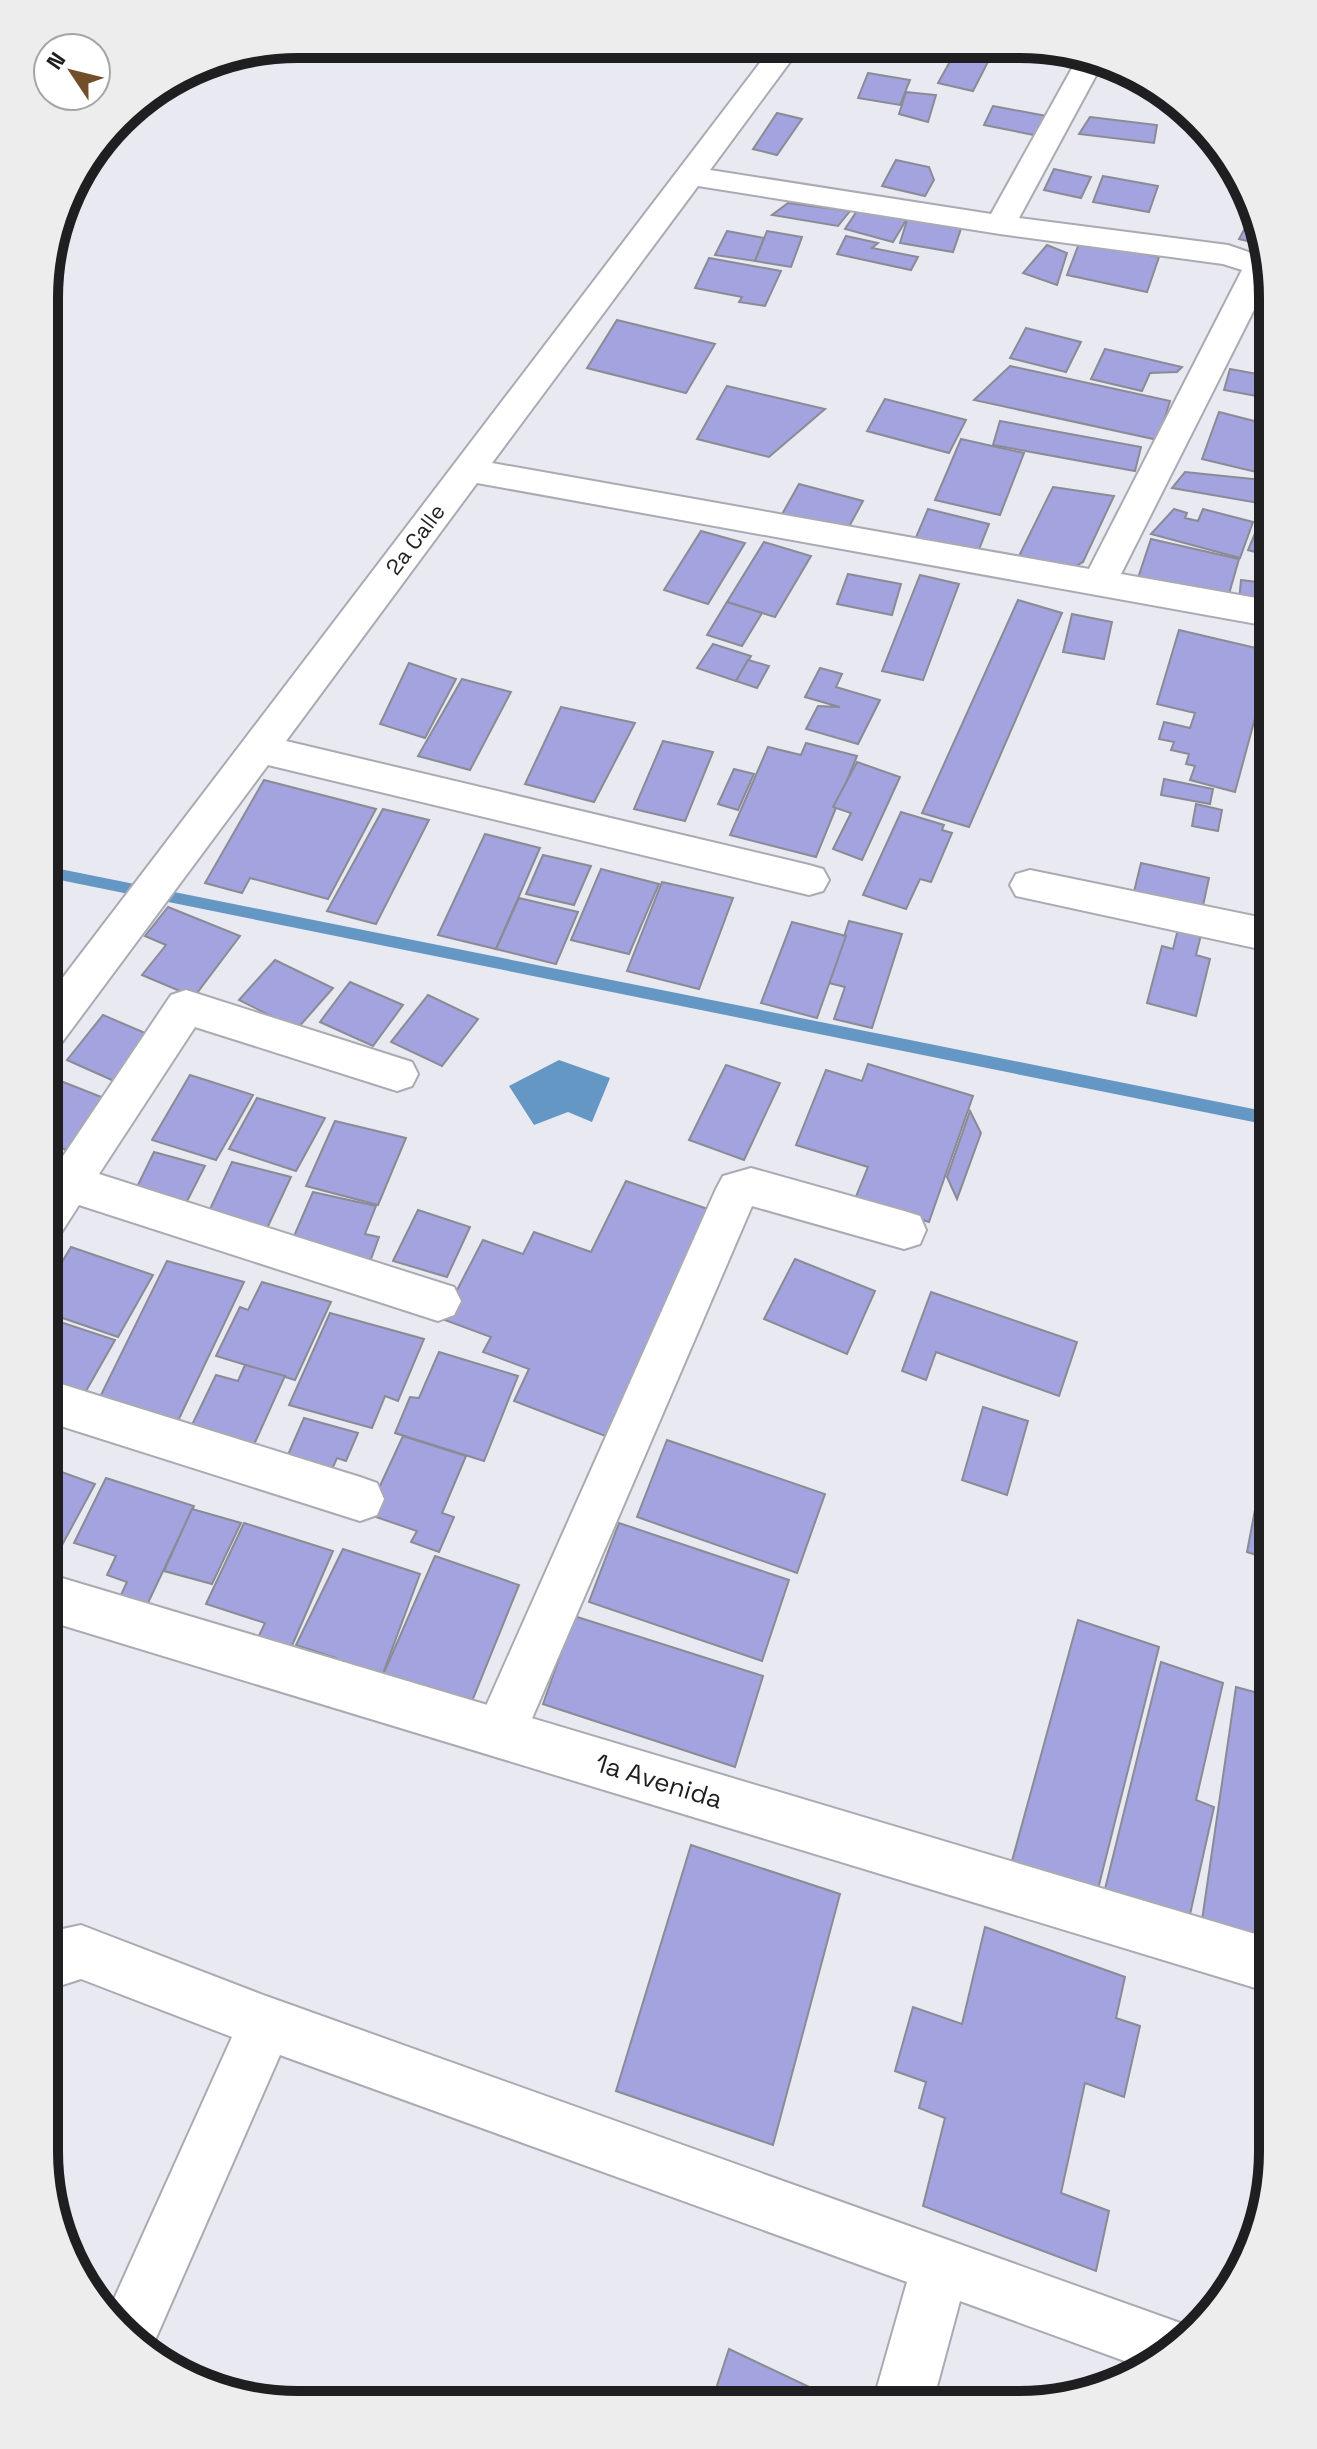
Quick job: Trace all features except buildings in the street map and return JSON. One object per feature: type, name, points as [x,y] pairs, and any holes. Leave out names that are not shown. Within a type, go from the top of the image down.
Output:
[{"type":"street","name":"2a Calle","points":[[58,1016],[778,58]]},
{"type":"street","points":[[1000,225],[1085,70]]},
{"type":"street","points":[[690,176],[1000,225],[1228,255],[1257,265]]},
{"type":"street","points":[[1099,583],[1257,271]]},
{"type":"street","points":[[467,470],[1259,611]]},
{"type":"street","points":[[257,748],[809,880]]},
{"type":"street","points":[[1030,885],[1259,933]]},
{"type":"street","points":[[58,1201],[186,1007],[397,1074]]},
{"type":"street","points":[[70,1183],[438,1301]]},
{"type":"street","points":[[500,1733],[738,1189],[751,1187],[904,1230]]},
{"type":"street","points":[[58,1404],[360,1499]]},
{"type":"street","name":"1a Avenida","points":[[58,1600],[1258,1962]]},
{"type":"street","points":[[58,1956],[81,1952],[266,2023],[1161,2344]]},
{"type":"street","points":[[133,2324],[266,2023]]},
{"type":"street","points":[[906,2391],[941,2266]]},
{"type":"water","points":[[559,1060],[610,1078],[592,1122],[568,1112],[534,1125],[509,1086]]},
{"type":"waterway","points":[[58,874],[1259,1117]]}]
